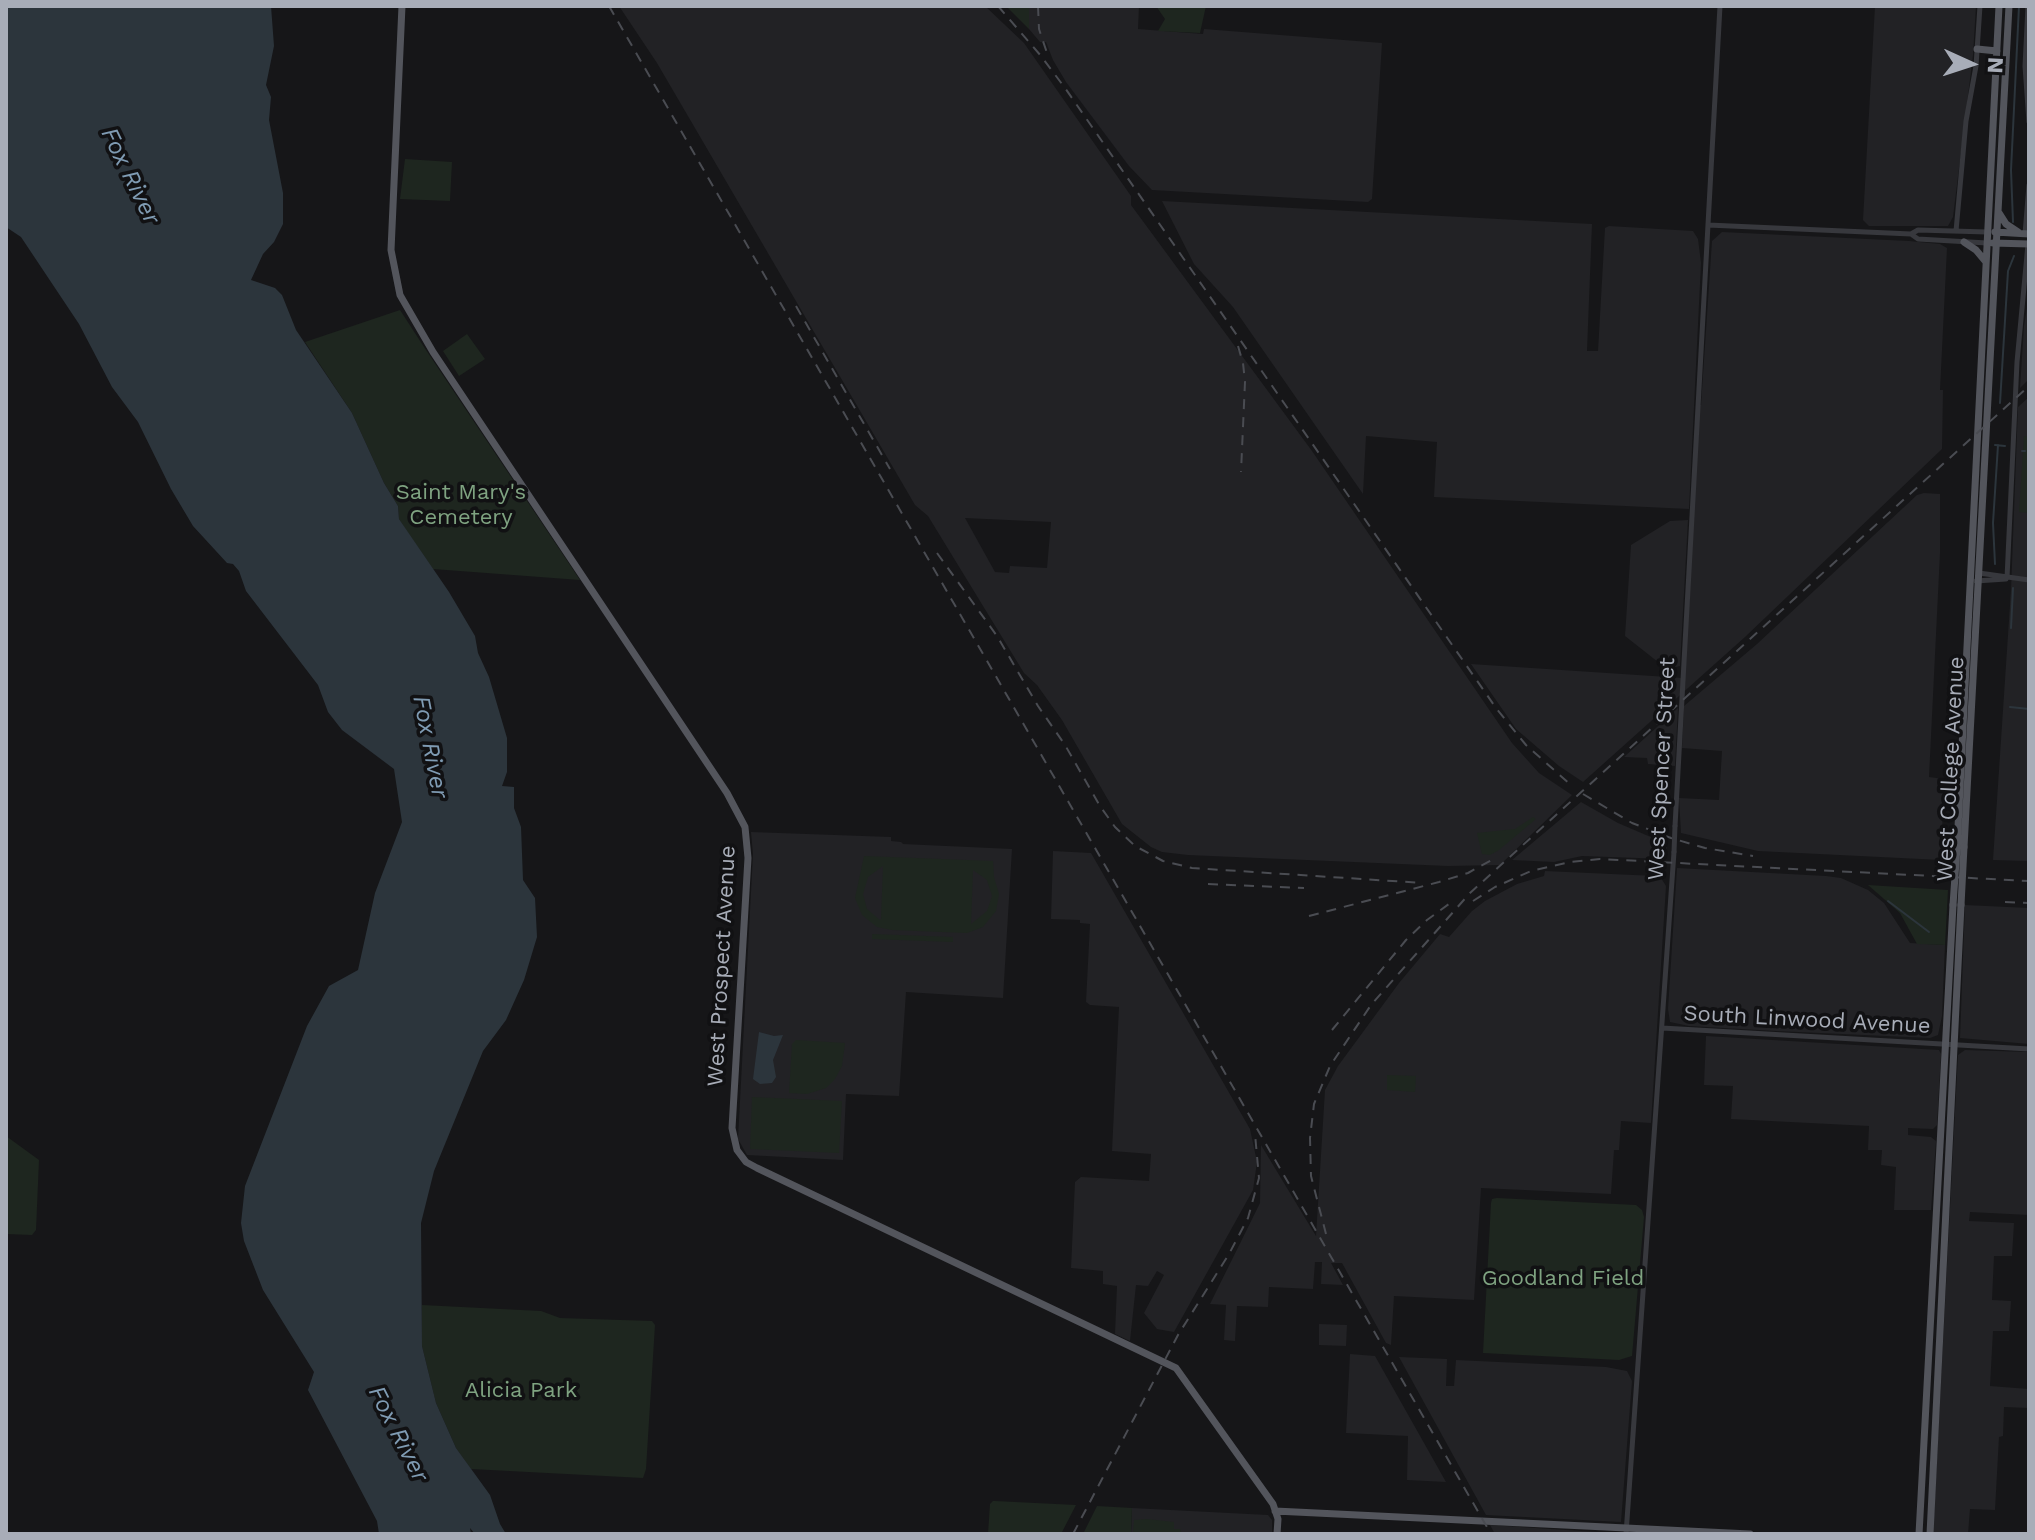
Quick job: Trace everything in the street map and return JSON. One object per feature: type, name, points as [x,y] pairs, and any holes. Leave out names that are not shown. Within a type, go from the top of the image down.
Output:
[{"type":"main road","name":"West Prospect Avenue","points":[[402,6],[391,239],[392,265],[400,295],[433,352],[733,801],[742,820],[748,843],[732,1133],[739,1154],[757,1168],[1176,1368],[1275,1511],[1277,1534]]},
{"type":"main road","name":"West College Avenue","points":[[1930,1534],[1952,1111],[1950,1044],[1969,576],[1999,6]]},
{"type":"main road","name":"West College Avenue","points":[[1960,847],[1980,577],[2009,6]]},
{"type":"main road","points":[[1977,49],[1997,51]]},
{"type":"main road","points":[[1999,213],[2006,224],[2025,234]]},
{"type":"main road","points":[[1987,232],[2025,234]]},
{"type":"main road","points":[[1964,242],[1986,262]]},
{"type":"main road","points":[[1987,243],[2029,244]]},
{"type":"main road","name":"West College Avenue","points":[[1919,1534],[1942,1094],[1950,1044]]},
{"type":"main road","points":[[1942,1094],[1946,1096],[1952,1111]]},
{"type":"main road","points":[[1275,1511],[1471,1520],[1490,1518],[1494,1521],[1626,1531],[1750,1534]]},
{"type":"street","name":"West Spencer Street","points":[[1626,1531],[1674,852],[1720,6]]},
{"type":"street","points":[[1956,231],[1980,6]]},
{"type":"street","points":[[2028,6],[2025,66],[2029,122]]},
{"type":"street","points":[[2025,234],[2029,185]]},
{"type":"street","points":[[1708,225],[1911,234],[1918,230],[1987,232]]},
{"type":"street","points":[[1911,234],[1918,239],[1987,243]]},
{"type":"street","points":[[2007,578],[2017,362],[2029,244]]},
{"type":"street","points":[[1969,576],[2029,580]]},
{"type":"street","name":"South Linwood Avenue","points":[[1662,1028],[2029,1049]]},
{"type":"shaded area","points":[[619,6],[985,6],[1024,43],[1131,196],[1131,205],[1312,451],[1512,743],[1539,773],[1572,795],[1500,865],[1448,866],[1188,855],[1162,852],[1151,847],[1122,824],[1062,720],[1037,685],[1024,673],[928,516],[915,505],[657,63]],"holes":[[[965,518],[1051,522],[1047,568],[1010,566],[1009,573],[995,572]]]},
{"type":"shaded area","points":[[1029,6],[1139,6],[1138,29],[1203,34],[1204,29],[1382,43],[1372,199],[1368,202],[1152,190],[1129,166],[1066,82],[1046,42],[1040,42],[1029,29]]},
{"type":"shaded area","points":[[1875,6],[1976,6],[1953,217],[1948,226],[1869,226],[1863,220]]},
{"type":"shaded area","points":[[1162,201],[1592,224],[1587,351],[1598,351],[1605,228],[1693,231],[1698,239],[1701,263],[1689,509],[1434,497],[1437,442],[1366,436],[1363,494],[1233,307],[1194,264]]},
{"type":"shaded area","points":[[1722,232],[1909,241],[1940,244],[1947,248],[1940,390],[1943,390],[1942,449],[1745,637],[1583,782],[1516,729],[1471,664],[1683,678],[1697,405],[1701,405],[1712,241]]},
{"type":"shaded area","points":[[2029,296],[2029,379],[2020,388],[2024,326]]},
{"type":"shaded area","points":[[2029,397],[2029,861],[1993,860],[2011,590],[2018,407]]},
{"type":"shaded area","points":[[1940,494],[1929,777],[1944,779],[1941,860],[1758,851],[1681,833],[1679,798],[1719,800],[1722,751],[1682,748],[1684,706],[1757,644],[1917,495]]},
{"type":"shaded area","points":[[1688,520],[1680,666],[1676,667],[1658,662],[1625,636],[1631,545],[1670,521]]},
{"type":"shaded area","points":[[1678,708],[1675,766],[1648,764],[1647,758],[1624,757]]},
{"type":"shaded area","points":[[1581,802],[1618,823],[1667,844],[1666,859],[1582,856],[1554,862],[1512,860]]},
{"type":"shaded area","points":[[751,832],[891,837],[891,841],[903,844],[1012,849],[1003,998],[906,992],[899,1096],[846,1094],[843,1160],[747,1155],[738,1139],[753,854]]},
{"type":"shaded area","points":[[1053,851],[1091,853],[1250,1129],[1257,1162],[1253,1190],[1174,1332],[1157,1329],[1144,1313],[1164,1275],[1157,1271],[1148,1286],[1136,1285],[1130,1341],[1115,1334],[1117,1286],[1103,1284],[1103,1271],[1071,1268],[1075,1182],[1081,1177],[1149,1181],[1151,1154],[1112,1151],[1119,1007],[1086,1002],[1090,924],[1080,923],[1080,920],[1051,919]]},
{"type":"shaded area","points":[[1677,868],[1826,876],[1841,878],[1868,890],[1884,903],[1910,943],[1945,945],[1942,1016],[1938,1035],[1930,1038],[1776,1031],[1670,1022],[1668,1009]]},
{"type":"shaded area","points":[[1545,871],[1656,876],[1666,886],[1651,1123],[1621,1121],[1619,1150],[1614,1150],[1611,1194],[1481,1188],[1474,1300],[1394,1296],[1391,1345],[1386,1343],[1342,1263],[1331,1263],[1343,1285],[1321,1284],[1322,1262],[1315,1262],[1313,1289],[1269,1287],[1268,1307],[1237,1306],[1235,1341],[1224,1340],[1226,1305],[1210,1304],[1260,1203],[1261,1145],[1316,1236],[1325,1090],[1338,1066],[1399,983],[1440,934],[1449,937],[1485,901],[1517,884],[1544,876]]},
{"type":"shaded area","points":[[1965,905],[2029,908],[2029,1044],[1960,1038]]},
{"type":"shaded area","points":[[1706,1036],[1939,1050],[1937,1125],[1933,1129],[1908,1128],[1908,1135],[1931,1137],[1936,1141],[1931,1210],[1894,1210],[1896,1167],[1881,1165],[1882,1150],[1868,1150],[1869,1126],[1731,1119],[1733,1086],[1704,1085]]},
{"type":"shaded area","points":[[1965,1050],[2029,1052],[2029,1215],[1970,1212],[1969,1221],[2014,1223],[2012,1256],[1994,1256],[1992,1300],[2011,1301],[2009,1331],[1993,1331],[1990,1386],[2029,1389],[2029,1408],[2004,1407],[1995,1510],[1970,1509],[1968,1534],[1933,1534],[1958,1055]]},
{"type":"shaded area","points":[[1319,1324],[1347,1325],[1346,1346],[1319,1345]]},
{"type":"shaded area","points":[[1350,1354],[1375,1356],[1446,1482],[1407,1480],[1408,1436],[1346,1433]]},
{"type":"shaded area","points":[[1399,1357],[1447,1359],[1446,1386],[1454,1386],[1456,1360],[1606,1367],[1627,1371],[1632,1381],[1621,1522],[1486,1515]]},
{"type":"shaded area","points":[[1132,1508],[1268,1515],[1272,1520],[1272,1534],[1131,1534]]},
{"type":"shaded area","points":[[1490,1525],[1612,1533],[1617,1534],[1495,1534]]},
{"type":"green space","points":[[1006,6],[1029,6],[1029,29]]},
{"type":"green space","points":[[1156,6],[1206,6],[1200,33],[1158,31],[1165,19]]},
{"type":"green space","points":[[405,159],[452,162],[450,201],[400,199]]},
{"type":"green space","name":"Saint Mary's Cemetery","points":[[400,310],[580,580],[433,569],[406,530],[399,519],[398,506],[352,413],[305,342]]},
{"type":"green space","points":[[467,334],[485,359],[459,376],[443,351]]},
{"type":"green space","points":[[2024,436],[2029,437],[2029,513],[2019,512]]},
{"type":"green space","points":[[1533,817],[1536,819],[1499,850],[1490,855],[1482,854],[1477,833],[1515,829]]},
{"type":"green space","points":[[864,856],[993,861],[999,894],[996,911],[983,927],[967,933],[877,927],[862,915],[855,898]],"holes":[[[883,866],[881,919],[880,920],[867,909],[863,894],[868,877]],[[973,870],[987,880],[992,896],[987,911],[971,924]]]},
{"type":"green space","points":[[1868,885],[1948,890],[1945,945],[1917,944],[1900,913]]},
{"type":"green space","points":[[872,934],[953,937],[953,942],[872,939]]},
{"type":"green space","points":[[796,1040],[845,1043],[842,1066],[826,1088],[807,1094],[789,1093],[792,1044]]},
{"type":"green space","points":[[1387,1075],[1416,1076],[1415,1092],[1387,1090]]},
{"type":"green space","points":[[752,1097],[842,1101],[839,1153],[750,1149]]},
{"type":"green space","points":[[6,1136],[39,1160],[36,1230],[32,1235],[6,1234]]},
{"type":"green space","name":"Goodland Field","points":[[1492,1199],[1636,1205],[1642,1210],[1644,1217],[1632,1356],[1619,1360],[1483,1353],[1491,1203]]},
{"type":"green space","name":"Alicia Park","points":[[422,1305],[541,1311],[560,1318],[652,1321],[655,1325],[643,1478],[471,1469],[456,1448],[436,1403],[422,1346]]},
{"type":"green space","points":[[993,1501],[1076,1505],[1061,1534],[988,1534],[990,1504]]},
{"type":"green space","points":[[1097,1506],[1132,1508],[1131,1534],[1083,1534]]},
{"type":"green space","points":[[1134,1520],[1174,1522],[1174,1529],[1180,1529],[1182,1534],[1133,1534]]},
{"type":"water","name":"Fox River","points":[[6,6],[271,6],[274,46],[266,85],[271,97],[269,120],[283,193],[283,224],[274,242],[263,254],[251,280],[275,288],[282,295],[296,330],[352,413],[398,506],[399,519],[475,636],[507,738],[507,772],[502,786],[514,787],[514,808],[521,827],[523,880],[535,898],[537,937],[524,980],[506,1020],[483,1051],[434,1171],[421,1223],[422,1346],[436,1403],[456,1448],[490,1495],[506,1534],[475,1534],[470,1528],[471,1534],[379,1534],[377,1521],[308,1390],[314,1372],[263,1290],[244,1241],[241,1223],[245,1186],[307,1026],[329,986],[358,970],[375,893],[402,822],[394,769],[342,730],[328,712],[318,685],[246,591],[239,571],[233,564],[227,563],[193,526],[138,422],[112,387],[79,324],[21,237],[6,227]]},
{"type":"water","points":[[759,1032],[783,1035],[773,1060],[776,1077],[772,1083],[760,1084],[753,1079]]},
{"type":"waterway","points":[[2013,222],[2011,170],[2019,6]]},
{"type":"waterway","points":[[2000,403],[2008,271],[2014,256]]},
{"type":"waterway","points":[[1995,445],[2005,446]]},
{"type":"waterway","points":[[1995,564],[1993,523],[1998,445]]},
{"type":"waterway","points":[[2011,628],[2013,588]]},
{"type":"waterway","points":[[2010,707],[2029,709]]},
{"type":"waterway","points":[[1888,901],[1929,932]]},
{"type":"railway","points":[[609,6],[1491,1534]]},
{"type":"railway","points":[[998,6],[1065,88],[1496,708],[1526,745],[1572,786]]},
{"type":"railway","points":[[1038,6],[1039,29],[1048,56]]},
{"type":"railway","points":[[796,306],[890,469]]},
{"type":"railway","points":[[1238,346],[1245,382],[1241,472]]},
{"type":"railway","points":[[1326,1234],[1311,1176],[1310,1138],[1314,1104],[1330,1066],[1371,1005],[1470,893],[2029,386]]},
{"type":"railway","points":[[937,553],[997,636],[1100,806],[1115,827],[1135,846],[1163,861],[1192,868],[1423,883]]},
{"type":"railway","points":[[1583,794],[1632,823],[1671,838],[1705,848],[1753,856]]},
{"type":"railway","points":[[1309,916],[1468,873],[1497,857]]},
{"type":"railway","points":[[1473,901],[1531,871],[1600,859],[2029,881]]},
{"type":"railway","points":[[1208,884],[1304,888]]},
{"type":"railway","points":[[1332,1030],[1406,940],[1453,901]]},
{"type":"railway","points":[[2005,902],[2029,903]]},
{"type":"railway","points":[[1073,1534],[1178,1335],[1248,1218],[1259,1178],[1255,1134]]}]
